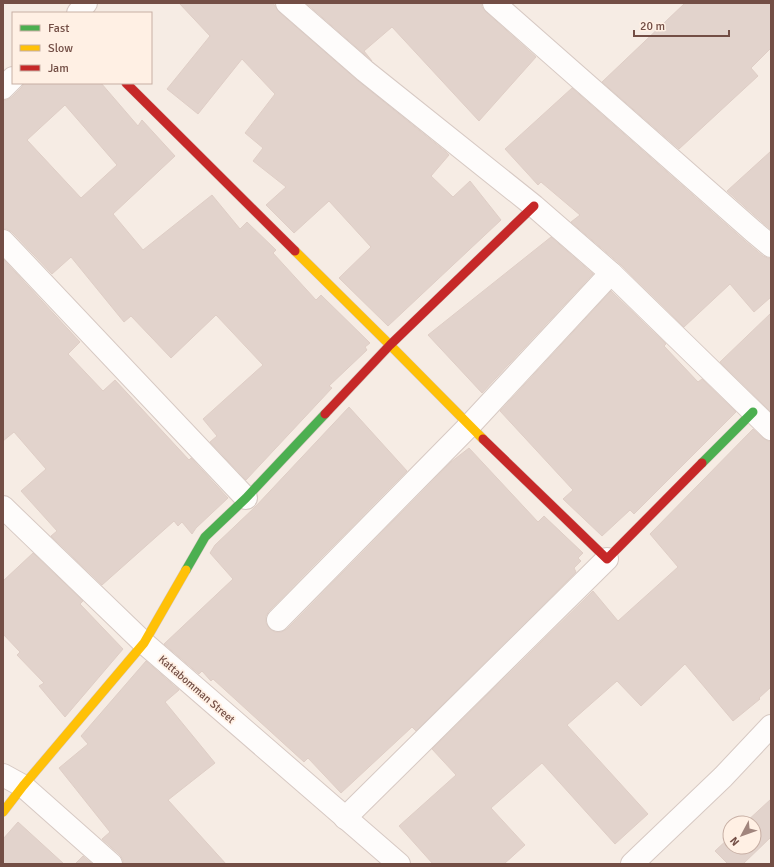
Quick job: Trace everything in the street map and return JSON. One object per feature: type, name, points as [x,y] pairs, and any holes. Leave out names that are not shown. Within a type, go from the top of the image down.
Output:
[{"type":"street","points":[[79,12],[86,3]]},
{"type":"street","points":[[287,3],[365,71],[534,206],[611,273],[771,429]]},
{"type":"street","points":[[494,3],[771,246]]},
{"type":"street","points":[[3,88],[12,79]]},
{"type":"street","points":[[127,84],[390,345],[469,426],[607,559]]},
{"type":"street","points":[[3,812],[23,786],[144,643],[205,537],[246,498],[390,345],[534,206]]},
{"type":"street","points":[[3,241],[246,498]]},
{"type":"street","points":[[278,620],[469,426],[611,273]]},
{"type":"street","points":[[345,818],[607,559],[753,412]]},
{"type":"street","name":"Kattabomman Street","points":[[3,506],[144,643],[399,864]]},
{"type":"street","points":[[632,864],[723,777],[771,726]]},
{"type":"street","points":[[3,775],[23,786],[111,864]]},
{"type":"building","points":[[179,3],[273,3],[279,12],[357,80],[449,155],[431,176],[453,197],[470,181],[501,220],[388,326],[339,278],[371,247],[329,201],[294,233],[266,205],[286,187],[253,161],[263,148],[245,133],[275,94],[242,59],[198,114],[167,89],[210,36]]},
{"type":"building","points":[[306,3],[482,3],[482,7],[486,12],[536,57],[479,121],[392,27],[364,51],[372,61]]},
{"type":"building","points":[[685,3],[771,3],[771,48],[751,68],[758,76],[679,149],[602,82]]},
{"type":"building","points":[[24,84],[102,84],[138,126],[142,120],[175,156],[113,214],[143,250],[212,195],[240,229],[247,222],[276,250],[273,253],[316,300],[321,295],[370,343],[365,347],[367,350],[329,386],[332,388],[246,480],[210,442],[217,436],[203,419],[263,365],[216,315],[171,358],[131,316],[124,322],[71,257],[52,274],[12,232],[7,229],[3,229],[3,100],[7,100],[12,97]],"holes":[[[65,105],[117,165],[81,198],[27,140]]]},
{"type":"building","points":[[572,88],[745,241],[763,256],[771,258],[771,297],[754,312],[730,284],[684,327],[620,264],[571,222],[580,215],[541,182],[538,185],[505,149]]},
{"type":"building","points":[[771,151],[771,230],[727,191]]},
{"type":"building","points":[[551,237],[593,274],[482,393],[428,335]]},
{"type":"building","points":[[3,259],[80,342],[68,354],[103,391],[115,380],[189,460],[191,458],[228,498],[196,528],[192,534],[182,522],[178,526],[174,521],[102,585],[51,536],[57,531],[21,491],[46,469],[14,432],[3,441]]},
{"type":"building","points":[[611,291],[666,344],[664,346],[698,382],[702,379],[736,412],[634,514],[630,510],[602,536],[563,499],[573,490],[500,411]]},
{"type":"building","points":[[771,313],[771,412],[720,362]]},
{"type":"building","points":[[349,407],[407,471],[269,611],[266,616],[266,623],[270,629],[275,632],[281,632],[287,629],[451,462],[469,448],[538,522],[544,516],[583,553],[578,558],[581,561],[574,568],[576,572],[416,731],[412,727],[341,793],[308,758],[304,762],[213,679],[211,681],[202,671],[199,674],[164,644],[233,579],[210,553],[215,545],[255,507]]},
{"type":"building","points":[[753,429],[763,438],[771,441],[771,687],[759,698],[760,699],[733,721],[685,664],[641,706],[617,681],[567,725],[648,814],[615,844],[542,763],[491,808],[525,845],[504,864],[433,864],[399,826],[456,775],[432,749],[593,591],[618,621],[678,567],[650,534]]},
{"type":"building","points":[[33,553],[83,601],[80,604],[123,649],[65,717],[39,686],[44,683],[17,655],[20,652],[3,634],[3,581]]},
{"type":"building","points":[[146,661],[179,690],[165,702],[215,763],[168,800],[226,864],[123,864],[123,860],[120,855],[102,839],[110,832],[59,768],[88,744],[81,736]]},
{"type":"building","points":[[771,799],[771,837],[762,846],[762,815],[754,815]]},
{"type":"building","points":[[18,822],[64,864],[3,864],[3,839]]},
{"type":"building","points":[[722,844],[722,855],[752,855],[743,864],[728,864],[715,851]]},
{"type":"building","points":[[83,856],[92,864],[75,864]]},
{"type":"traffic: fast","points":[[702,463],[753,412]]},
{"type":"traffic: fast","points":[[186,570],[205,537],[246,498],[325,414]]},
{"type":"traffic: slow","points":[[295,251],[483,439]]},
{"type":"traffic: slow","points":[[3,812],[23,786],[144,643],[186,570]]},
{"type":"traffic: jam","points":[[127,84],[295,251]]},
{"type":"traffic: jam","points":[[325,414],[390,345],[534,206]]},
{"type":"traffic: jam","points":[[483,439],[607,559],[702,463]]}]
